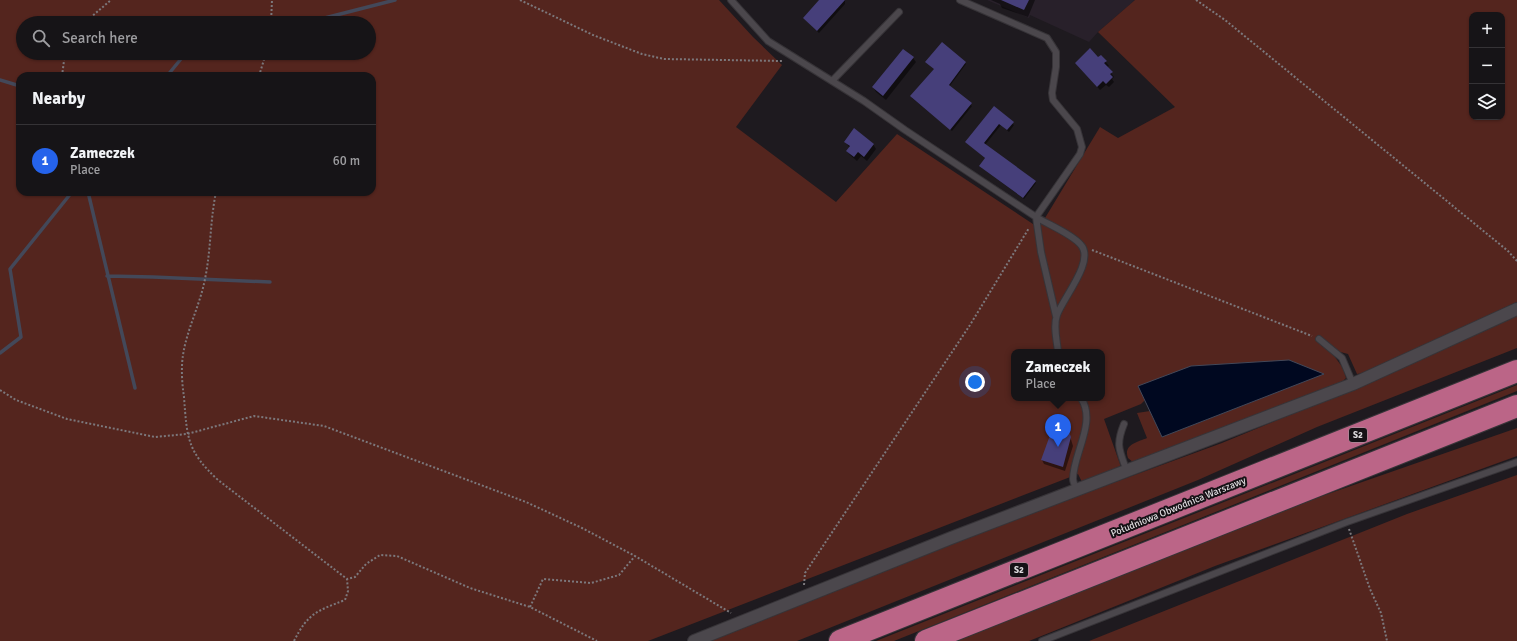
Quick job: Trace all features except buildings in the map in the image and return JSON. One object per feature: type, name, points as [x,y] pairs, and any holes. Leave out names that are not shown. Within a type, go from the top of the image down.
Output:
[{"type":"highway","name":"Południowa Obwodnica Warszawy","points":[[841,641],[1517,371]]},
{"type":"highway","points":[[926,641],[1517,406]]},
{"type":"street","points":[[694,641],[802,597],[1353,384],[1517,309]]},
{"type":"lane","points":[[731,0],[768,41],[864,101],[905,130],[1082,246],[1085,253],[1082,269],[1056,316]]},
{"type":"lane","points":[[960,0],[1047,38],[1056,52],[1056,67],[1052,93],[1053,100],[1077,129],[1082,147],[1074,164],[1036,217],[1041,252],[1056,316],[1058,349]]},
{"type":"lane","points":[[832,81],[899,12]]},
{"type":"lane","points":[[1319,339],[1342,358],[1353,384]]},
{"type":"lane","points":[[1077,490],[1072,480],[1085,427],[1085,406],[1082,401]]},
{"type":"lane","points":[[1124,424],[1118,438],[1118,444],[1127,472]]},
{"type":"lane","points":[[1042,641],[1347,522],[1517,462]]},
{"type":"path","points":[[92,16],[111,0]]},
{"type":"path","points":[[271,16],[272,0]]},
{"type":"path","points":[[520,0],[593,35],[642,54],[664,59],[798,61]]},
{"type":"path","points":[[1196,0],[1225,20],[1508,251],[1517,261]]},
{"type":"path","points":[[63,72],[64,60]]},
{"type":"path","points":[[260,72],[264,60]]},
{"type":"path","points":[[215,196],[211,216],[205,279],[183,356],[182,384],[186,434],[194,453],[205,468],[218,480],[347,579],[348,591],[345,600],[318,610],[303,624],[294,641]]},
{"type":"path","points":[[802,597],[805,573],[970,325],[1036,217]]},
{"type":"path","points":[[1082,246],[1319,339]]},
{"type":"path","points":[[0,390],[16,400],[67,419],[155,437],[186,434],[254,416],[324,426],[526,502],[582,528],[635,556],[745,621]]},
{"type":"path","points":[[1347,522],[1370,589],[1381,613],[1387,641]]},
{"type":"path","points":[[347,579],[355,577],[366,564],[380,555],[397,556],[470,588],[530,608],[597,641]]},
{"type":"path","points":[[530,608],[543,579],[591,583],[619,575],[635,556]]},
{"type":"shaded area","points":[[0,0],[719,0],[753,37],[782,65],[736,127],[836,202],[897,134],[1039,228],[1100,127],[1118,138],[1175,107],[1098,32],[1135,0],[1517,0],[1517,302],[1364,373],[1357,374],[1348,354],[1329,349],[1343,368],[1346,378],[1342,382],[1135,464],[1128,458],[1127,450],[1135,443],[1147,438],[1137,413],[1150,411],[1162,437],[1323,374],[1289,360],[1138,386],[1145,400],[1141,404],[1104,419],[1120,467],[1083,484],[1078,474],[648,641],[0,641]]},
{"type":"shaded area","points":[[987,0],[1135,0],[1098,32],[1089,42],[1030,15],[1029,18]]},
{"type":"shaded area","points":[[1517,315],[1517,348],[1317,427],[1198,480],[797,641],[705,641],[1006,522],[1222,443],[1333,397]]},
{"type":"shaded area","points":[[1517,385],[1517,391],[894,641],[876,641]]},
{"type":"shaded area","points":[[1517,428],[1517,456],[1215,566],[1029,641],[956,641],[1282,510]]},
{"type":"shaded area","points":[[1517,475],[1517,641],[1089,641],[1407,514]]},
{"type":"water","points":[[1289,360],[1324,374],[1162,437],[1138,386],[1191,366]]},
{"type":"waterway","points":[[332,16],[395,0]]},
{"type":"waterway","points":[[170,72],[180,60]]},
{"type":"waterway","points":[[0,80],[16,85]]},
{"type":"waterway","points":[[0,353],[21,337],[10,269],[69,196]]},
{"type":"waterway","points":[[89,196],[135,388]]},
{"type":"waterway","points":[[107,276],[270,282]]},
{"type":"place","name":"Zameczek","points":[[1058,447]]}]
